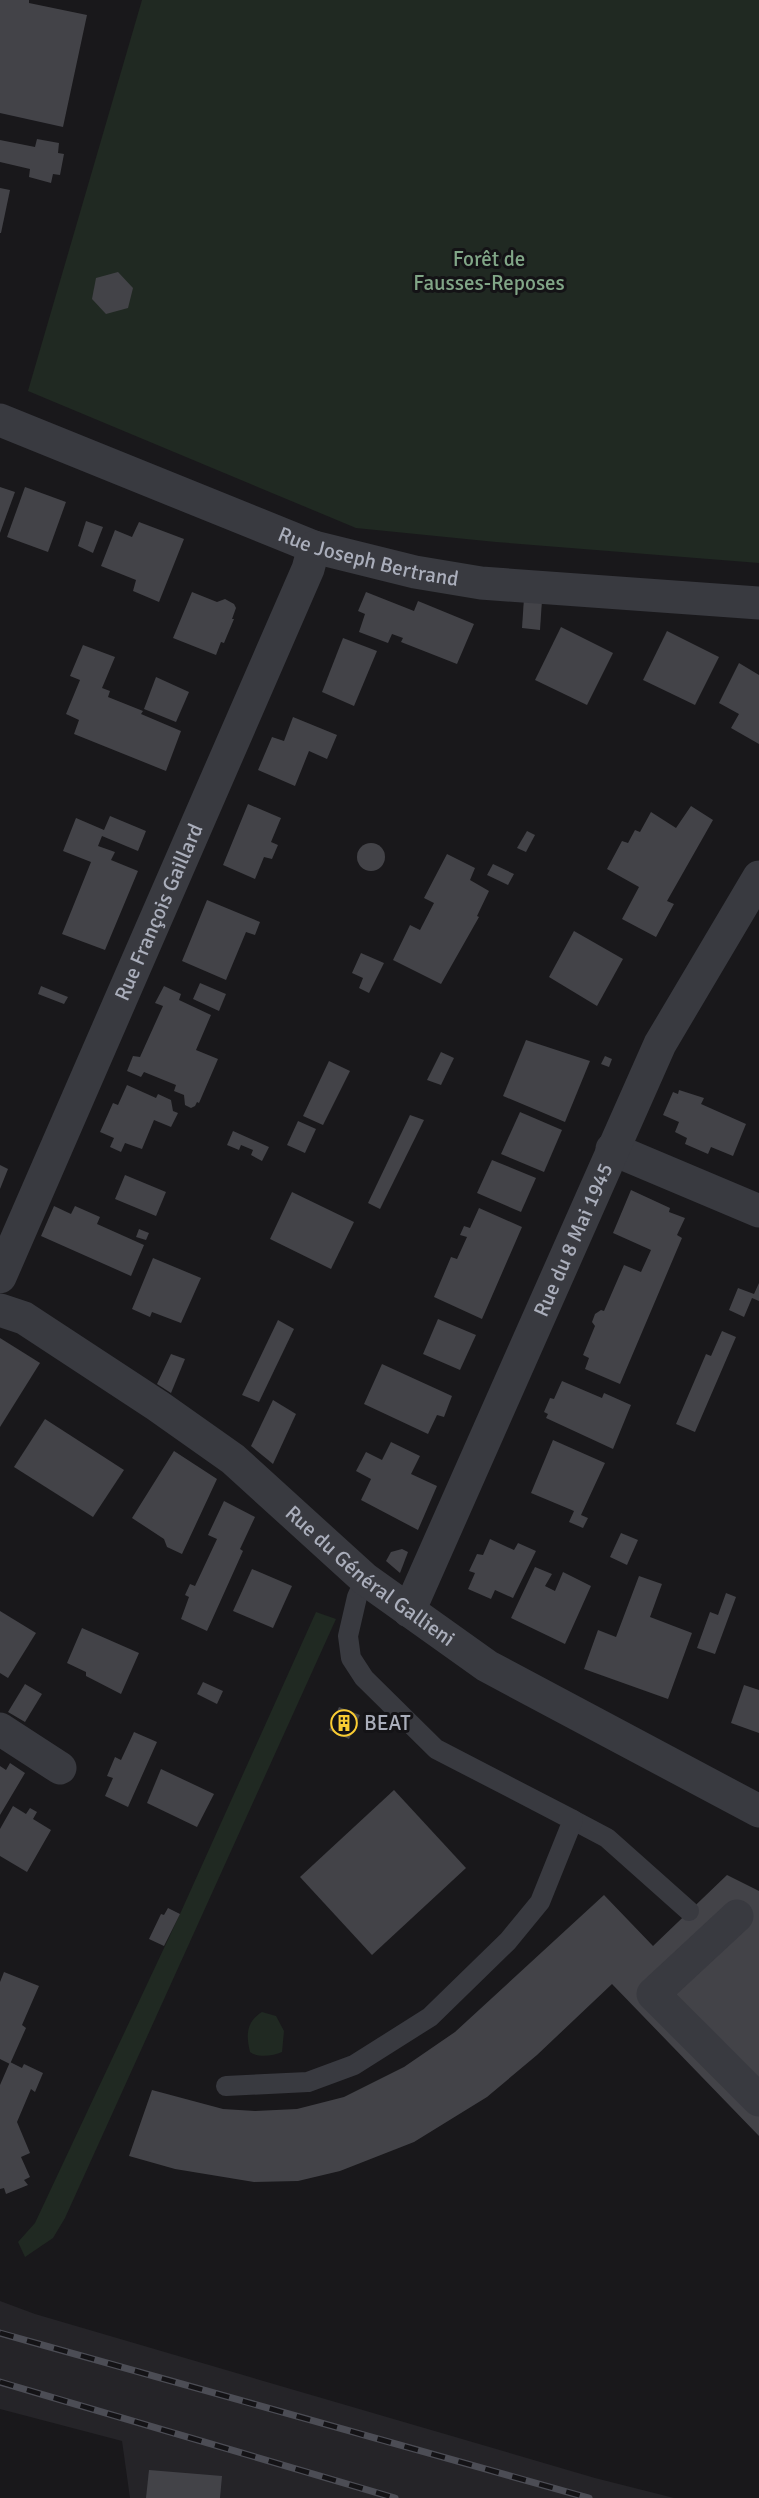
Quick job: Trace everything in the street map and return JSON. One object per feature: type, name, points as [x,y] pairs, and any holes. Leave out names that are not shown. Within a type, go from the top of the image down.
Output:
[{"type":"street","name":"Rue Joseph Bertrand","points":[[0,420],[314,547],[364,561],[451,579],[759,603]]},
{"type":"street","name":"Rue François Gaillard","points":[[0,1277],[308,568],[314,547]]},
{"type":"street","name":"Rue du 8 Mai 1945","points":[[409,1611],[660,1044],[759,877]]},
{"type":"street","points":[[612,1149],[759,1211]]},
{"type":"street","name":"Rue du Général Gallieni","points":[[0,1310],[24,1318],[233,1458],[365,1579],[488,1666],[759,1811]]},
{"type":"street","points":[[0,1729],[60,1768]]},
{"type":"street","points":[[737,1916],[653,1994],[759,2100]]},
{"type":"lane","points":[[365,1579],[357,1597],[348,1636],[351,1658],[364,1678],[436,1749],[607,1838],[688,1911]]},
{"type":"lane","points":[[226,2086],[308,2082],[354,2065],[430,2017],[508,1941],[540,1902],[573,1820]]},
{"type":"shaded area","points":[[0,2301],[35,2314],[595,2478],[674,2498],[130,2498],[122,2441],[0,2409]]},
{"type":"green space","name":"Forêt de Fausses-Reposes","points":[[142,0],[759,0],[759,563],[496,542],[356,528],[28,391]]},
{"type":"green space","points":[[316,1612],[336,1619],[65,2218],[53,2238],[25,2257],[18,2242],[35,2223],[180,1914]]},
{"type":"green space","points":[[262,2012],[276,2016],[284,2031],[282,2052],[266,2056],[250,2052],[248,2029],[253,2020]]},
{"type":"building","points":[[0,0],[29,0],[29,3],[87,15],[63,127],[0,113]]},
{"type":"building","points":[[37,139],[59,143],[58,153],[64,154],[60,175],[53,174],[51,183],[29,177],[30,169],[0,162],[0,140],[35,147]]},
{"type":"building","points":[[0,188],[10,190],[1,233],[0,233]]},
{"type":"building","points":[[118,272],[133,288],[128,308],[106,314],[92,299],[96,278]]},
{"type":"building","points":[[0,487],[15,492],[0,533]]},
{"type":"building","points":[[25,487],[66,502],[48,552],[7,537]]},
{"type":"building","points":[[86,521],[103,527],[93,553],[78,546]]},
{"type":"building","points":[[139,522],[184,539],[159,602],[133,591],[136,580],[101,566],[115,530],[132,537]]},
{"type":"building","points":[[192,592],[217,602],[225,599],[234,604],[236,608],[224,643],[221,642],[216,655],[173,638]]},
{"type":"building","points":[[366,592],[414,611],[418,601],[474,624],[457,664],[401,642],[403,638],[392,634],[388,643],[359,632],[365,614],[358,611]]},
{"type":"building","points":[[524,598],[542,600],[540,630],[522,628]]},
{"type":"building","points":[[561,627],[613,653],[587,705],[535,680]]},
{"type":"building","points":[[667,631],[719,657],[695,705],[643,680]]},
{"type":"building","points":[[343,638],[377,651],[354,706],[322,692]]},
{"type":"building","points":[[83,645],[115,657],[102,688],[110,691],[108,697],[143,711],[141,714],[181,731],[166,771],[74,734],[79,720],[66,714],[80,680],[70,676]]},
{"type":"building","points":[[739,663],[759,675],[759,744],[731,728],[739,714],[719,703]]},
{"type":"building","points":[[156,677],[189,692],[176,722],[144,709]]},
{"type":"building","points":[[293,717],[337,735],[327,759],[309,751],[295,786],[258,770],[272,737],[284,741]]},
{"type":"building","points":[[248,804],[281,818],[271,842],[278,845],[272,859],[264,857],[255,879],[223,865]]},
{"type":"building","points":[[691,806],[713,820],[667,901],[674,904],[656,937],[622,919],[639,887],[607,869],[622,841],[628,843],[635,830],[640,832],[651,812],[676,828]]},
{"type":"building","points":[[110,816],[146,831],[138,851],[102,836],[98,846],[115,852],[111,860],[138,871],[105,950],[62,934],[91,862],[63,851],[76,818],[104,830]]},
{"type":"building","points":[[527,831],[535,835],[526,852],[517,848]]},
{"type":"building","points":[[371,843],[381,847],[385,857],[381,867],[371,871],[361,867],[357,857],[361,847]]},
{"type":"building","points":[[447,854],[475,868],[470,880],[489,891],[477,916],[479,917],[441,984],[393,960],[410,925],[420,930],[434,903],[424,898]]},
{"type":"building","points":[[493,864],[514,874],[508,885],[487,875]]},
{"type":"building","points":[[207,900],[260,922],[255,935],[246,932],[226,980],[182,961]]},
{"type":"building","points":[[574,931],[623,959],[597,1006],[549,977]]},
{"type":"building","points":[[361,953],[384,963],[369,993],[359,988],[363,978],[352,973]]},
{"type":"building","points":[[200,983],[226,994],[219,1011],[193,999]]},
{"type":"building","points":[[41,986],[68,997],[64,1004],[38,994]]},
{"type":"building","points":[[164,986],[181,994],[179,1000],[211,1015],[196,1050],[218,1059],[199,1103],[197,1102],[191,1108],[185,1105],[184,1095],[174,1091],[176,1085],[144,1072],[141,1077],[127,1071],[133,1056],[140,1057],[163,1006],[155,1003]]},
{"type":"building","points":[[526,1040],[590,1061],[565,1122],[503,1096]]},
{"type":"building","points":[[441,1052],[454,1058],[441,1085],[427,1080]]},
{"type":"building","points":[[605,1056],[612,1059],[609,1067],[601,1064]]},
{"type":"building","points":[[329,1061],[350,1071],[323,1125],[303,1116]]},
{"type":"building","points":[[127,1085],[156,1098],[158,1094],[171,1100],[173,1111],[178,1113],[171,1127],[154,1120],[142,1149],[125,1143],[121,1152],[110,1147],[114,1138],[100,1132],[113,1103],[118,1105]]},
{"type":"building","points":[[679,1090],[704,1098],[701,1104],[746,1124],[733,1156],[711,1147],[708,1154],[685,1144],[687,1138],[675,1132],[679,1122],[663,1115],[673,1092],[678,1094]]},
{"type":"building","points":[[520,1112],[562,1130],[544,1172],[501,1154]]},
{"type":"building","points":[[410,1115],[424,1120],[380,1209],[368,1203]]},
{"type":"building","points":[[298,1121],[316,1129],[305,1153],[287,1145]]},
{"type":"building","points":[[233,1131],[269,1147],[262,1161],[251,1155],[253,1150],[241,1145],[239,1150],[227,1145]]},
{"type":"building","points":[[492,1160],[536,1178],[521,1212],[477,1193]]},
{"type":"building","points":[[0,1165],[8,1169],[0,1189]]},
{"type":"building","points":[[125,1175],[166,1192],[156,1216],[115,1199]]},
{"type":"building","points":[[631,1190],[670,1208],[669,1212],[685,1218],[677,1235],[682,1238],[620,1384],[585,1369],[589,1358],[583,1355],[595,1326],[592,1322],[595,1314],[601,1310],[604,1311],[624,1265],[641,1272],[651,1250],[613,1233]]},
{"type":"building","points":[[292,1192],[354,1222],[331,1269],[270,1239]]},
{"type":"building","points":[[54,1206],[71,1214],[75,1206],[100,1217],[97,1224],[144,1245],[131,1276],[41,1236]]},
{"type":"building","points":[[479,1208],[522,1227],[482,1319],[434,1297],[451,1257],[457,1259],[467,1237],[460,1235],[464,1226],[470,1228]]},
{"type":"building","points":[[139,1229],[149,1233],[146,1240],[136,1237]]},
{"type":"building","points":[[153,1258],[201,1278],[181,1323],[152,1312],[150,1317],[132,1309]]},
{"type":"building","points":[[759,1283],[759,1301],[752,1298],[744,1317],[729,1310],[738,1288],[754,1294]]},
{"type":"building","points":[[438,1319],[476,1335],[460,1370],[423,1354]]},
{"type":"building","points":[[278,1320],[294,1329],[259,1402],[242,1395]]},
{"type":"building","points":[[722,1331],[736,1337],[695,1432],[676,1424],[706,1354],[711,1356]]},
{"type":"building","points":[[0,1338],[40,1363],[0,1427]]},
{"type":"building","points":[[171,1354],[185,1359],[171,1393],[157,1384]]},
{"type":"building","points":[[382,1364],[452,1396],[444,1417],[437,1415],[428,1434],[364,1404]]},
{"type":"building","points":[[562,1381],[602,1398],[604,1393],[631,1405],[613,1449],[546,1418],[548,1414],[544,1412],[550,1398],[554,1399]]},
{"type":"building","points":[[273,1400],[296,1414],[273,1464],[251,1446]]},
{"type":"building","points":[[45,1419],[124,1470],[93,1517],[14,1467]]},
{"type":"building","points":[[553,1440],[605,1463],[581,1515],[588,1518],[583,1528],[569,1522],[574,1511],[531,1493]]},
{"type":"building","points":[[391,1442],[420,1456],[411,1474],[437,1486],[418,1530],[361,1500],[371,1479],[356,1471],[366,1452],[382,1460]]},
{"type":"building","points":[[174,1451],[217,1479],[182,1554],[167,1547],[164,1539],[132,1518]]},
{"type":"building","points":[[224,1501],[255,1517],[240,1549],[243,1551],[207,1631],[181,1619],[189,1597],[185,1595],[190,1584],[195,1586],[217,1539],[208,1535]]},
{"type":"building","points":[[621,1533],[638,1540],[627,1565],[610,1557]]},
{"type":"building","points":[[490,1539],[514,1550],[518,1543],[536,1551],[513,1598],[495,1590],[491,1599],[468,1589],[475,1573],[469,1571],[477,1554],[483,1555]]},
{"type":"building","points":[[402,1549],[408,1552],[400,1573],[386,1561],[391,1552]]},
{"type":"building","points":[[535,1567],[552,1574],[545,1586],[555,1591],[563,1572],[591,1586],[565,1644],[511,1618]]},
{"type":"building","points":[[252,1569],[292,1586],[273,1628],[233,1611]]},
{"type":"building","points":[[639,1576],[662,1584],[650,1617],[692,1633],[668,1699],[584,1669],[598,1630],[616,1637]]},
{"type":"building","points":[[726,1593],[736,1597],[715,1654],[697,1648],[710,1612],[718,1615]]},
{"type":"building","points":[[0,1611],[36,1633],[8,1678],[0,1673]]},
{"type":"building","points":[[82,1628],[139,1653],[121,1694],[86,1676],[86,1672],[67,1663]]},
{"type":"building","points":[[203,1682],[223,1691],[217,1704],[197,1694]]},
{"type":"building","points":[[25,1684],[42,1694],[25,1722],[8,1712]]},
{"type":"building","points":[[744,1685],[759,1690],[759,1733],[731,1723]]},
{"type":"building","name":"BEAT","points":[[339,1707],[360,1715],[349,1739],[329,1730]]},
{"type":"building","points":[[134,1732],[157,1742],[128,1807],[105,1796],[113,1778],[107,1776],[115,1757],[121,1760]]},
{"type":"building","points":[[10,1763],[25,1773],[0,1815],[0,1766],[6,1770]]},
{"type":"building","points":[[161,1769],[214,1794],[197,1827],[147,1803]]},
{"type":"building","points":[[394,1790],[466,1868],[372,1955],[300,1877]]},
{"type":"building","points":[[13,1806],[26,1814],[30,1808],[37,1812],[33,1819],[51,1830],[27,1872],[0,1856],[0,1829]]},
{"type":"building","points":[[727,1875],[759,1891],[759,2136],[612,1984],[537,2055],[487,2097],[414,2142],[340,2171],[298,2181],[254,2182],[175,2169],[129,2156],[152,2090],[223,2109],[255,2111],[297,2109],[344,2097],[404,2067],[455,2032],[604,1895],[653,1946]]},
{"type":"building","points":[[168,1908],[180,1914],[164,1946],[149,1939],[161,1914],[164,1915]]},
{"type":"building","points":[[4,1972],[39,1986],[22,2025],[26,2028],[10,2064],[0,2059],[0,1982]]},
{"type":"building","points":[[10,2062],[22,2068],[24,2064],[43,2073],[35,2092],[31,2089],[17,2122],[30,2153],[21,2157],[30,2177],[24,2180],[28,2185],[6,2194],[4,2188],[0,2189],[0,2085]]},
{"type":"building","points":[[149,2470],[222,2476],[220,2498],[146,2498]]},
{"type":"railway","points":[[0,2333],[589,2498]]},
{"type":"railway","points":[[0,2382],[395,2498]]},
{"type":"place","name":"BEAT","points":[[344,1723]]}]
